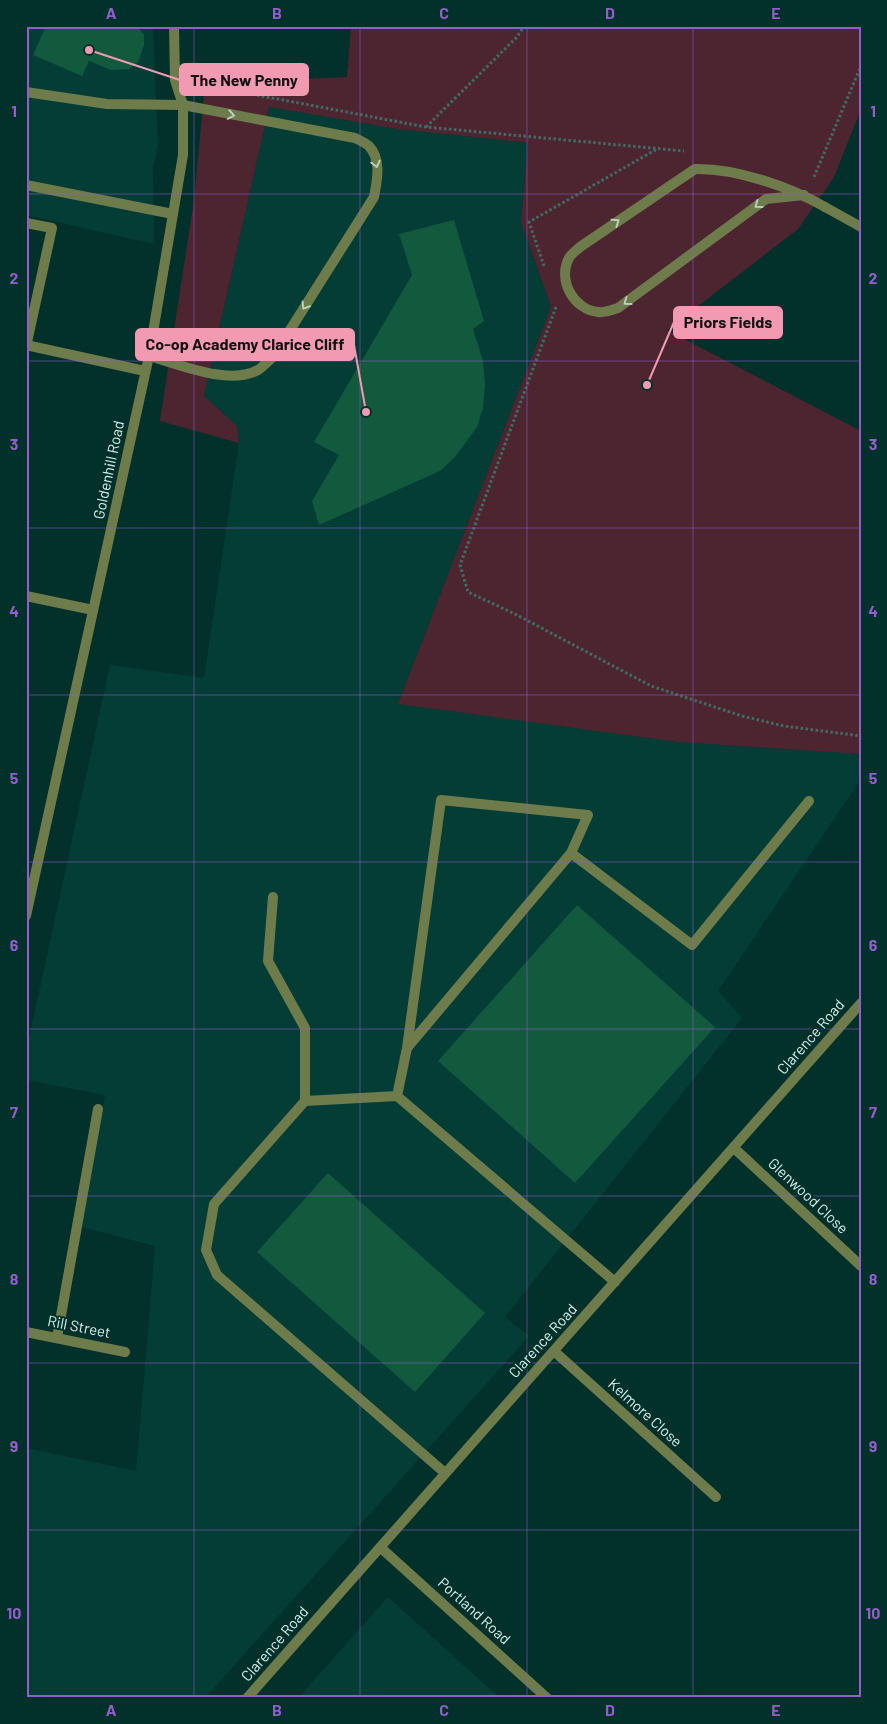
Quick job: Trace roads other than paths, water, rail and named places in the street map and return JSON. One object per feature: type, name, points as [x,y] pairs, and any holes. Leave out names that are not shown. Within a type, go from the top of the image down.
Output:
[{"type":"street","name":"Goldenhill Road","points":[[26,916],[149,356],[183,155],[183,106],[175,80],[174,26]]},
{"type":"street","points":[[26,92],[107,104],[183,106],[355,138],[369,146],[376,161],[378,176],[374,197],[273,357],[258,370],[243,375],[209,374],[149,356]]},
{"type":"street","points":[[804,195],[766,199],[618,308],[598,312],[581,306],[568,292],[565,276],[569,259],[580,247],[695,169],[712,168],[804,195],[861,227]]},
{"type":"street","points":[[26,185],[173,214]]},
{"type":"street","points":[[26,223],[52,228],[26,346],[145,371]]},
{"type":"street","points":[[26,596],[94,610]]},
{"type":"street","points":[[397,1096],[407,1048],[441,800],[588,815],[571,853],[407,1048]]},
{"type":"street","points":[[571,853],[692,945],[810,801]]},
{"type":"street","points":[[273,897],[268,960],[305,1028],[305,1102],[214,1204],[206,1250],[217,1275],[445,1473]]},
{"type":"street","name":"Clarence Road","points":[[247,1698],[445,1473],[555,1352],[861,1003]]},
{"type":"street","points":[[305,1102],[397,1096],[615,1282]]},
{"type":"street","points":[[57,1338],[98,1109]]},
{"type":"street","name":"Glenwood Close","points":[[734,1148],[861,1266]]},
{"type":"street","name":"Rill Street","points":[[26,1332],[125,1352]]},
{"type":"street","name":"Kelmore Close","points":[[555,1352],[716,1497]]},
{"type":"street","name":"Portland Road","points":[[380,1547],[547,1698]]},
{"type":"place","name":"The New Penny","points":[[89,50]]},
{"type":"place","name":"Priors Fields","points":[[647,385]]},
{"type":"place","name":"Co-op Academy Clarice Cliff","points":[[366,412]]}]
